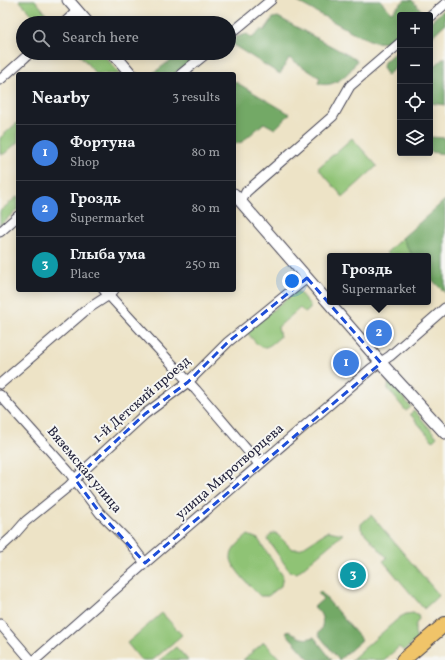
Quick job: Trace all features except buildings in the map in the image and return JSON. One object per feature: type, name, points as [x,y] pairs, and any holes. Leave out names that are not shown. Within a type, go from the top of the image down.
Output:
[{"type":"main road","points":[[403,660],[445,624]]},
{"type":"street","points":[[68,0],[82,16]]},
{"type":"street","points":[[236,29],[271,0]]},
{"type":"street","points":[[433,14],[445,4]]},
{"type":"street","points":[[72,16],[77,11]]},
{"type":"street","points":[[327,301],[237,198],[246,192],[333,116],[350,86],[397,46]]},
{"type":"street","points":[[0,80],[22,60]]},
{"type":"street","points":[[119,60],[129,72]]},
{"type":"street","points":[[183,72],[198,60]]},
{"type":"street","points":[[0,232],[16,218]]},
{"type":"street","name":"1-й Детский проезд","points":[[0,548],[26,521],[69,486],[145,414],[188,382],[228,342],[307,278]]},
{"type":"street","points":[[0,384],[109,292],[259,464]]},
{"type":"street","points":[[331,305],[445,433]]},
{"type":"street","name":"улица Миротворцева","points":[[35,660],[259,464],[445,308]]},
{"type":"street","name":"Вяземская улица","points":[[0,395],[75,479],[100,513],[129,542],[145,563]]},
{"type":"street","points":[[0,624],[31,660]]},
{"type":"highlighted area","points":[[307,278],[381,363],[145,563],[100,513],[75,479],[145,414],[188,382],[228,342]]},
{"type":"green space","points":[[19,0],[35,0],[48,16],[34,16]]},
{"type":"green space","points":[[294,0],[380,0],[391,12],[405,0],[412,0],[423,12],[397,12],[397,35],[389,43],[374,42],[356,34]]},
{"type":"green space","points":[[445,9],[445,24],[433,35],[433,19]]},
{"type":"green space","points":[[278,17],[357,60],[346,75],[330,84],[324,85],[318,83],[320,78],[289,58],[280,74],[236,47],[236,37],[247,34],[252,38],[262,29],[264,31],[273,18]]},
{"type":"green space","points":[[397,51],[397,67],[387,75],[383,67],[384,62]]},
{"type":"green space","points":[[445,57],[445,105],[433,103],[433,67]]},
{"type":"green space","points":[[84,60],[108,60],[118,72],[94,72]]},
{"type":"green space","points":[[171,60],[192,60],[177,72],[155,72]]},
{"type":"green space","points":[[236,82],[290,114],[275,129],[264,123],[242,142],[236,144]]},
{"type":"green space","points":[[16,124],[16,144],[4,154],[0,154],[0,138]]},
{"type":"green space","points":[[433,137],[445,138],[445,154],[433,152]]},
{"type":"green space","points":[[352,138],[377,166],[343,197],[318,168]]},
{"type":"green space","points":[[16,198],[16,211],[0,225],[0,211]]},
{"type":"green space","points":[[445,200],[445,293],[431,279],[431,253],[411,253],[402,238]]},
{"type":"green space","points":[[402,238],[411,253],[386,253]]},
{"type":"green space","points":[[296,291],[299,292],[310,305],[310,309],[305,313],[300,308],[278,327],[280,337],[271,345],[262,347],[255,342],[247,331]]},
{"type":"green space","points":[[389,380],[411,407],[406,411],[388,389]]},
{"type":"green space","points":[[414,410],[437,437],[433,441],[410,414]]},
{"type":"green space","points":[[371,515],[439,595],[424,609],[383,561],[387,558],[361,529],[361,524]]},
{"type":"green space","points":[[328,531],[343,534],[297,573],[290,572],[268,540],[270,535],[276,533],[292,549],[300,549]]},
{"type":"green space","points":[[248,535],[258,539],[283,576],[281,586],[268,596],[260,596],[242,577],[232,561],[231,554],[237,545]]},
{"type":"green space","points":[[320,591],[362,640],[339,660],[318,634],[322,627],[322,616],[314,607],[323,599],[318,593]]},
{"type":"green space","points":[[162,613],[182,635],[153,660],[141,660],[127,643]]},
{"type":"green space","points":[[413,613],[418,615],[419,619],[415,629],[417,639],[404,651],[399,647],[384,660],[351,660],[400,617]]},
{"type":"green space","points":[[289,630],[300,638],[307,639],[314,637],[332,660],[310,660],[286,633]]},
{"type":"green space","points":[[264,642],[281,660],[243,660]]},
{"type":"green space","points":[[176,647],[188,660],[160,660]]},
{"type":"place","name":"Гроздь","points":[[379,333]]},
{"type":"place","name":"Фортуна","points":[[346,363]]},
{"type":"place","name":"Глыба ума","points":[[353,575]]}]
